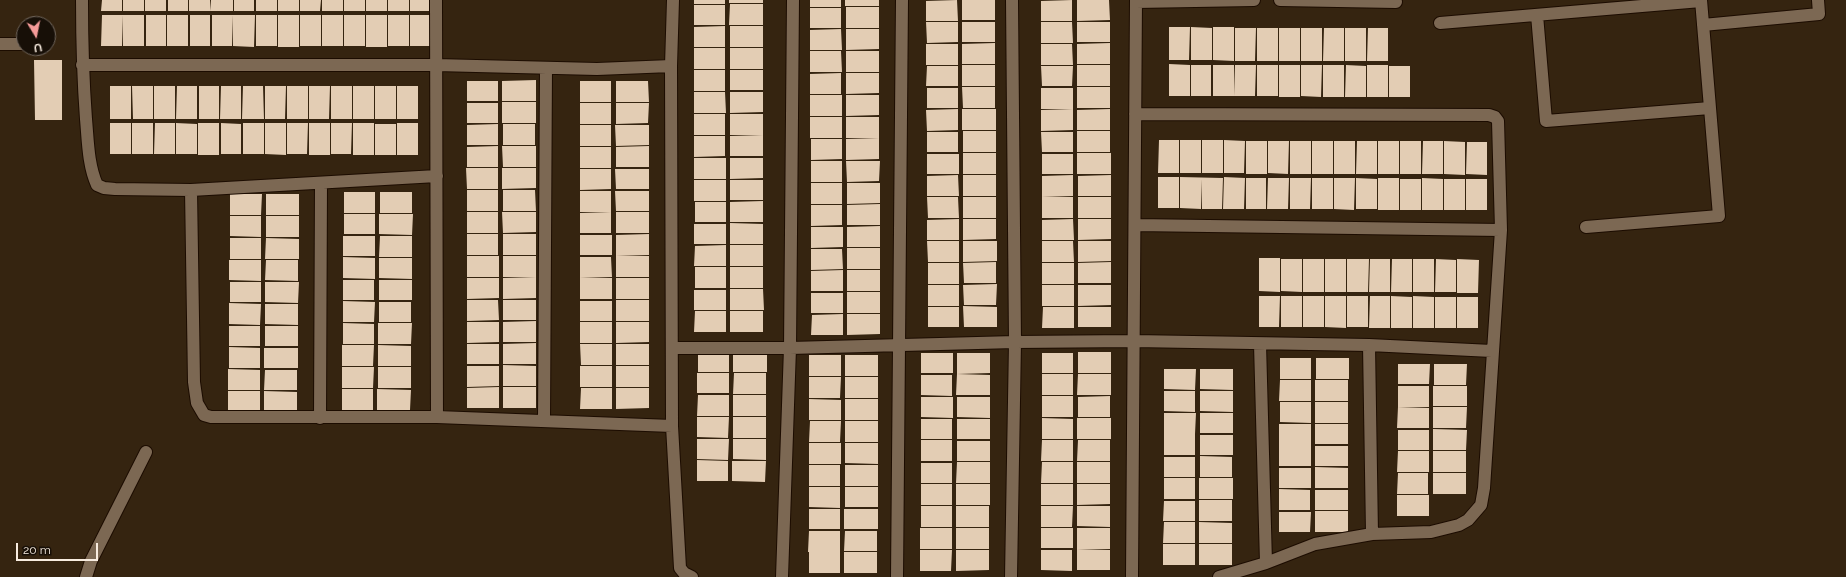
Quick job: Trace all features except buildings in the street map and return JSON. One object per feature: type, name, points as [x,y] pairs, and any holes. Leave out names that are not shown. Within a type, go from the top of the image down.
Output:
[{"type":"street","points":[[82,0],[82,65],[89,153],[91,168],[97,185],[104,188],[115,189],[191,190],[436,176]]},
{"type":"street","points":[[436,0],[437,417]]},
{"type":"street","points":[[674,0],[671,66],[673,348],[672,426],[680,568],[684,574],[692,577]]},
{"type":"street","points":[[782,577],[790,348],[793,0]]},
{"type":"street","points":[[897,577],[902,0]]},
{"type":"street","points":[[1011,577],[1015,342],[1012,0]]},
{"type":"street","points":[[1132,577],[1136,1],[1254,0]]},
{"type":"street","points":[[1280,0],[1396,2]]},
{"type":"street","points":[[1440,23],[1701,0],[1719,216],[1586,227]]},
{"type":"street","points":[[1703,25],[1819,14],[1818,0]]},
{"type":"street","points":[[1538,15],[1546,122],[1710,108]]},
{"type":"street","points":[[0,44],[16,44]]},
{"type":"street","points":[[82,65],[436,65],[597,69],[671,66]]},
{"type":"street","points":[[544,421],[546,68]]},
{"type":"street","points":[[1135,114],[1492,116],[1497,118],[1501,230],[1484,488],[1481,504],[1468,520],[1459,526],[1431,532],[1372,534],[1315,544],[1266,563],[1219,577]]},
{"type":"street","points":[[320,418],[321,183]]},
{"type":"street","points":[[191,190],[194,382],[195,394],[200,411],[204,415],[211,417],[320,418],[437,417],[672,426]]},
{"type":"street","points":[[1135,225],[1501,230]]},
{"type":"street","points":[[673,348],[790,348],[900,344],[1134,341],[1369,345],[1492,351]]},
{"type":"street","points":[[1260,344],[1266,563]]},
{"type":"street","points":[[1369,345],[1372,534]]},
{"type":"street","points":[[86,577],[91,561],[146,452]]}]
